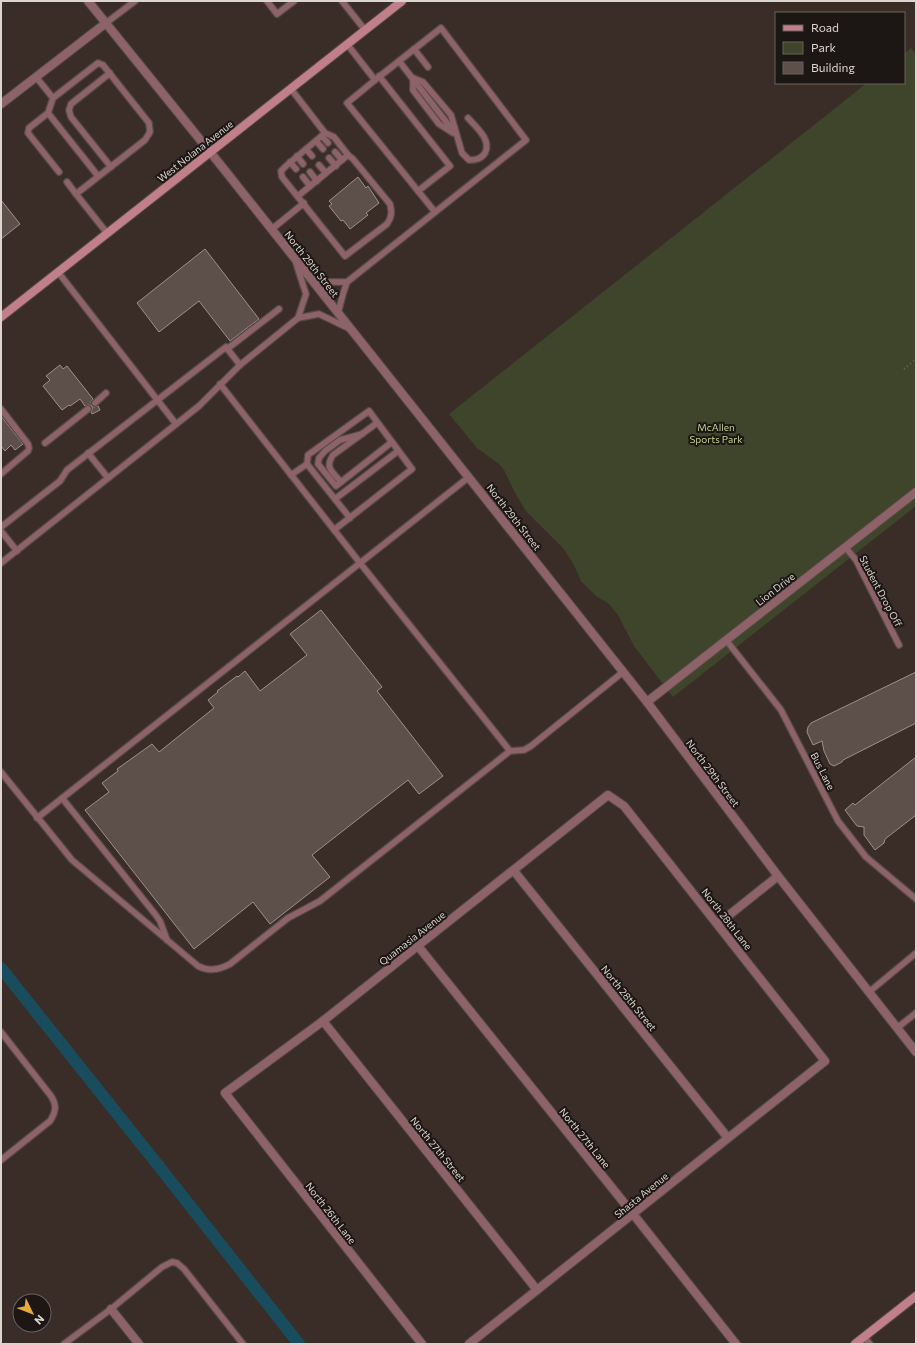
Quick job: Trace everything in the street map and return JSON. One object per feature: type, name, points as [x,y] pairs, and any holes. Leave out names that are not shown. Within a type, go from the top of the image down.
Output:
[{"type":"main road","name":"West Nolana Avenue","points":[[1,317],[402,1]]},
{"type":"main road","points":[[855,1344],[916,1296]]},
{"type":"street","name":"North 29th Street","points":[[88,1],[272,229],[647,702],[778,876],[916,1052]]},
{"type":"street","points":[[1,104],[106,23]]},
{"type":"street","name":"Lion Drive","points":[[647,702],[916,492]]},
{"type":"street","name":"Quamasia Avenue","points":[[225,1094],[323,1021],[608,795]]},
{"type":"street","name":"North 28th Lane","points":[[608,795],[624,806],[825,1061]]},
{"type":"street","name":"North 28th Street","points":[[514,870],[728,1138]]},
{"type":"street","points":[[718,924],[778,876]]},
{"type":"street","name":"North 27th Lane","points":[[418,946],[634,1214],[736,1344]]},
{"type":"street","name":"North 27th Street","points":[[323,1021],[537,1290]]},
{"type":"street","name":"Shasta Avenue","points":[[469,1344],[825,1061]]},
{"type":"street","name":"North 26th Lane","points":[[225,1094],[422,1344]]},
{"type":"street","points":[[111,1309],[139,1344]]},
{"type":"lane","points":[[106,23],[135,1]]},
{"type":"lane","points":[[267,1],[277,14],[294,1]]},
{"type":"lane","points":[[342,1],[365,30]]},
{"type":"lane","points":[[338,313],[342,294],[347,282],[526,140],[441,28],[347,103],[435,212]]},
{"type":"lane","points":[[347,44],[450,166],[418,192]]},
{"type":"lane","points":[[414,49],[428,67]]},
{"type":"lane","points":[[399,61],[457,136],[462,153],[469,160],[477,160],[484,155],[487,148],[486,140],[468,118]]},
{"type":"lane","points":[[59,172],[28,133],[29,128],[48,113],[53,98],[98,63],[103,65],[110,73],[149,124],[150,132],[145,140],[76,194]]},
{"type":"lane","points":[[110,73],[72,104],[69,110],[71,116],[111,167]]},
{"type":"lane","points":[[36,77],[53,98]]},
{"type":"lane","points":[[291,88],[324,134],[328,143]]},
{"type":"lane","points":[[48,113],[98,176]]},
{"type":"lane","points":[[324,134],[334,137],[390,204],[392,212],[387,224],[345,256],[282,177],[281,171],[324,134]]},
{"type":"lane","points":[[316,141],[323,149]]},
{"type":"lane","points":[[306,148],[312,156]]},
{"type":"lane","points":[[335,152],[342,160]]},
{"type":"lane","points":[[298,196],[348,155]]},
{"type":"lane","points":[[297,156],[303,164]]},
{"type":"lane","points":[[329,158],[336,166]]},
{"type":"lane","points":[[290,162],[296,169]]},
{"type":"lane","points":[[319,165],[326,173]]},
{"type":"lane","points":[[310,172],[317,180]]},
{"type":"lane","points":[[303,177],[310,186]]},
{"type":"lane","points":[[67,182],[107,233]]},
{"type":"lane","points":[[272,229],[304,204]]},
{"type":"lane","points":[[295,258],[306,294],[298,318]]},
{"type":"lane","points":[[58,272],[176,424]]},
{"type":"lane","points":[[314,282],[347,282]]},
{"type":"lane","points":[[1,527],[60,481],[67,470],[88,453],[278,309]]},
{"type":"lane","points":[[1,563],[199,406],[240,365],[298,318],[319,314],[352,330]]},
{"type":"lane","points":[[227,349],[240,365]]},
{"type":"lane","points":[[220,384],[510,751]]},
{"type":"lane","points":[[95,402],[106,393]]},
{"type":"lane","points":[[1,409],[28,444],[29,448],[28,451],[1,474]]},
{"type":"lane","points":[[45,443],[88,409]]},
{"type":"lane","points":[[291,475],[306,464],[308,455],[368,411],[377,422],[412,469],[334,530]]},
{"type":"lane","points":[[341,482],[329,468],[329,461],[333,455],[377,422]]},
{"type":"lane","points":[[362,434],[340,440],[325,451],[319,458],[318,464],[336,486],[392,442]]},
{"type":"lane","points":[[335,499],[398,451]]},
{"type":"lane","points":[[88,453],[108,478]]},
{"type":"lane","points":[[306,464],[350,518]]},
{"type":"lane","points":[[37,818],[469,477]]},
{"type":"lane","points":[[1,531],[17,551]]},
{"type":"lane","name":"Student Drop Off","points":[[845,547],[856,560],[899,645]]},
{"type":"lane","name":"Bus Lane","points":[[726,640],[781,710],[838,821],[866,857],[916,899]]},
{"type":"lane","points":[[1,772],[72,860],[198,966],[204,970],[212,970],[223,968],[230,964],[288,918],[320,901],[510,751],[524,750],[531,746],[623,672]]},
{"type":"lane","points":[[62,798],[155,914],[160,921],[167,940]]},
{"type":"lane","points":[[869,992],[916,953]]},
{"type":"lane","points":[[897,1028],[916,1013]]},
{"type":"lane","points":[[1,1032],[55,1102],[54,1115],[50,1121],[1,1160]]},
{"type":"lane","points":[[64,1344],[111,1309],[162,1267],[172,1262],[177,1263],[184,1269],[243,1344]]},
{"type":"lane","points":[[864,1337],[870,1344]]},
{"type":"path","points":[[904,369],[916,359]]},
{"type":"green space","name":"McAllen Sports Park","points":[[911,48],[916,54],[916,506],[673,697],[634,646],[618,615],[609,604],[596,596],[581,581],[573,563],[563,548],[526,511],[516,495],[504,470],[499,464],[477,448],[449,414],[866,84],[905,84],[905,53]]},
{"type":"building","points":[[358,177],[366,188],[368,186],[379,203],[366,213],[368,215],[350,229],[343,220],[341,221],[329,206],[332,204],[329,201]]},
{"type":"building","points":[[1,200],[20,224],[1,239]]},
{"type":"building","points":[[205,249],[259,319],[230,341],[199,301],[159,332],[137,303]]},
{"type":"building","points":[[60,365],[63,369],[67,366],[93,399],[91,402],[92,406],[98,406],[100,410],[92,414],[92,407],[89,405],[85,406],[80,399],[62,410],[43,386],[50,380],[46,376]]},
{"type":"building","points":[[1,416],[23,444],[15,450],[11,445],[5,451],[1,446]]},
{"type":"building","points":[[321,610],[382,687],[377,691],[443,776],[419,794],[408,780],[312,855],[330,877],[270,924],[253,902],[194,949],[85,810],[109,792],[102,783],[118,771],[117,769],[152,744],[159,752],[214,708],[208,700],[237,676],[238,677],[245,671],[260,691],[307,655],[290,634]]},
{"type":"building","points":[[916,672],[916,723],[834,766],[830,764],[824,751],[822,741],[813,745],[807,732],[811,723]]},
{"type":"building","points":[[916,757],[916,815],[885,839],[884,843],[875,850],[864,835],[864,827],[857,826],[845,810],[853,803],[855,805]]},
{"type":"waterway","points":[[1,968],[299,1344]]}]
